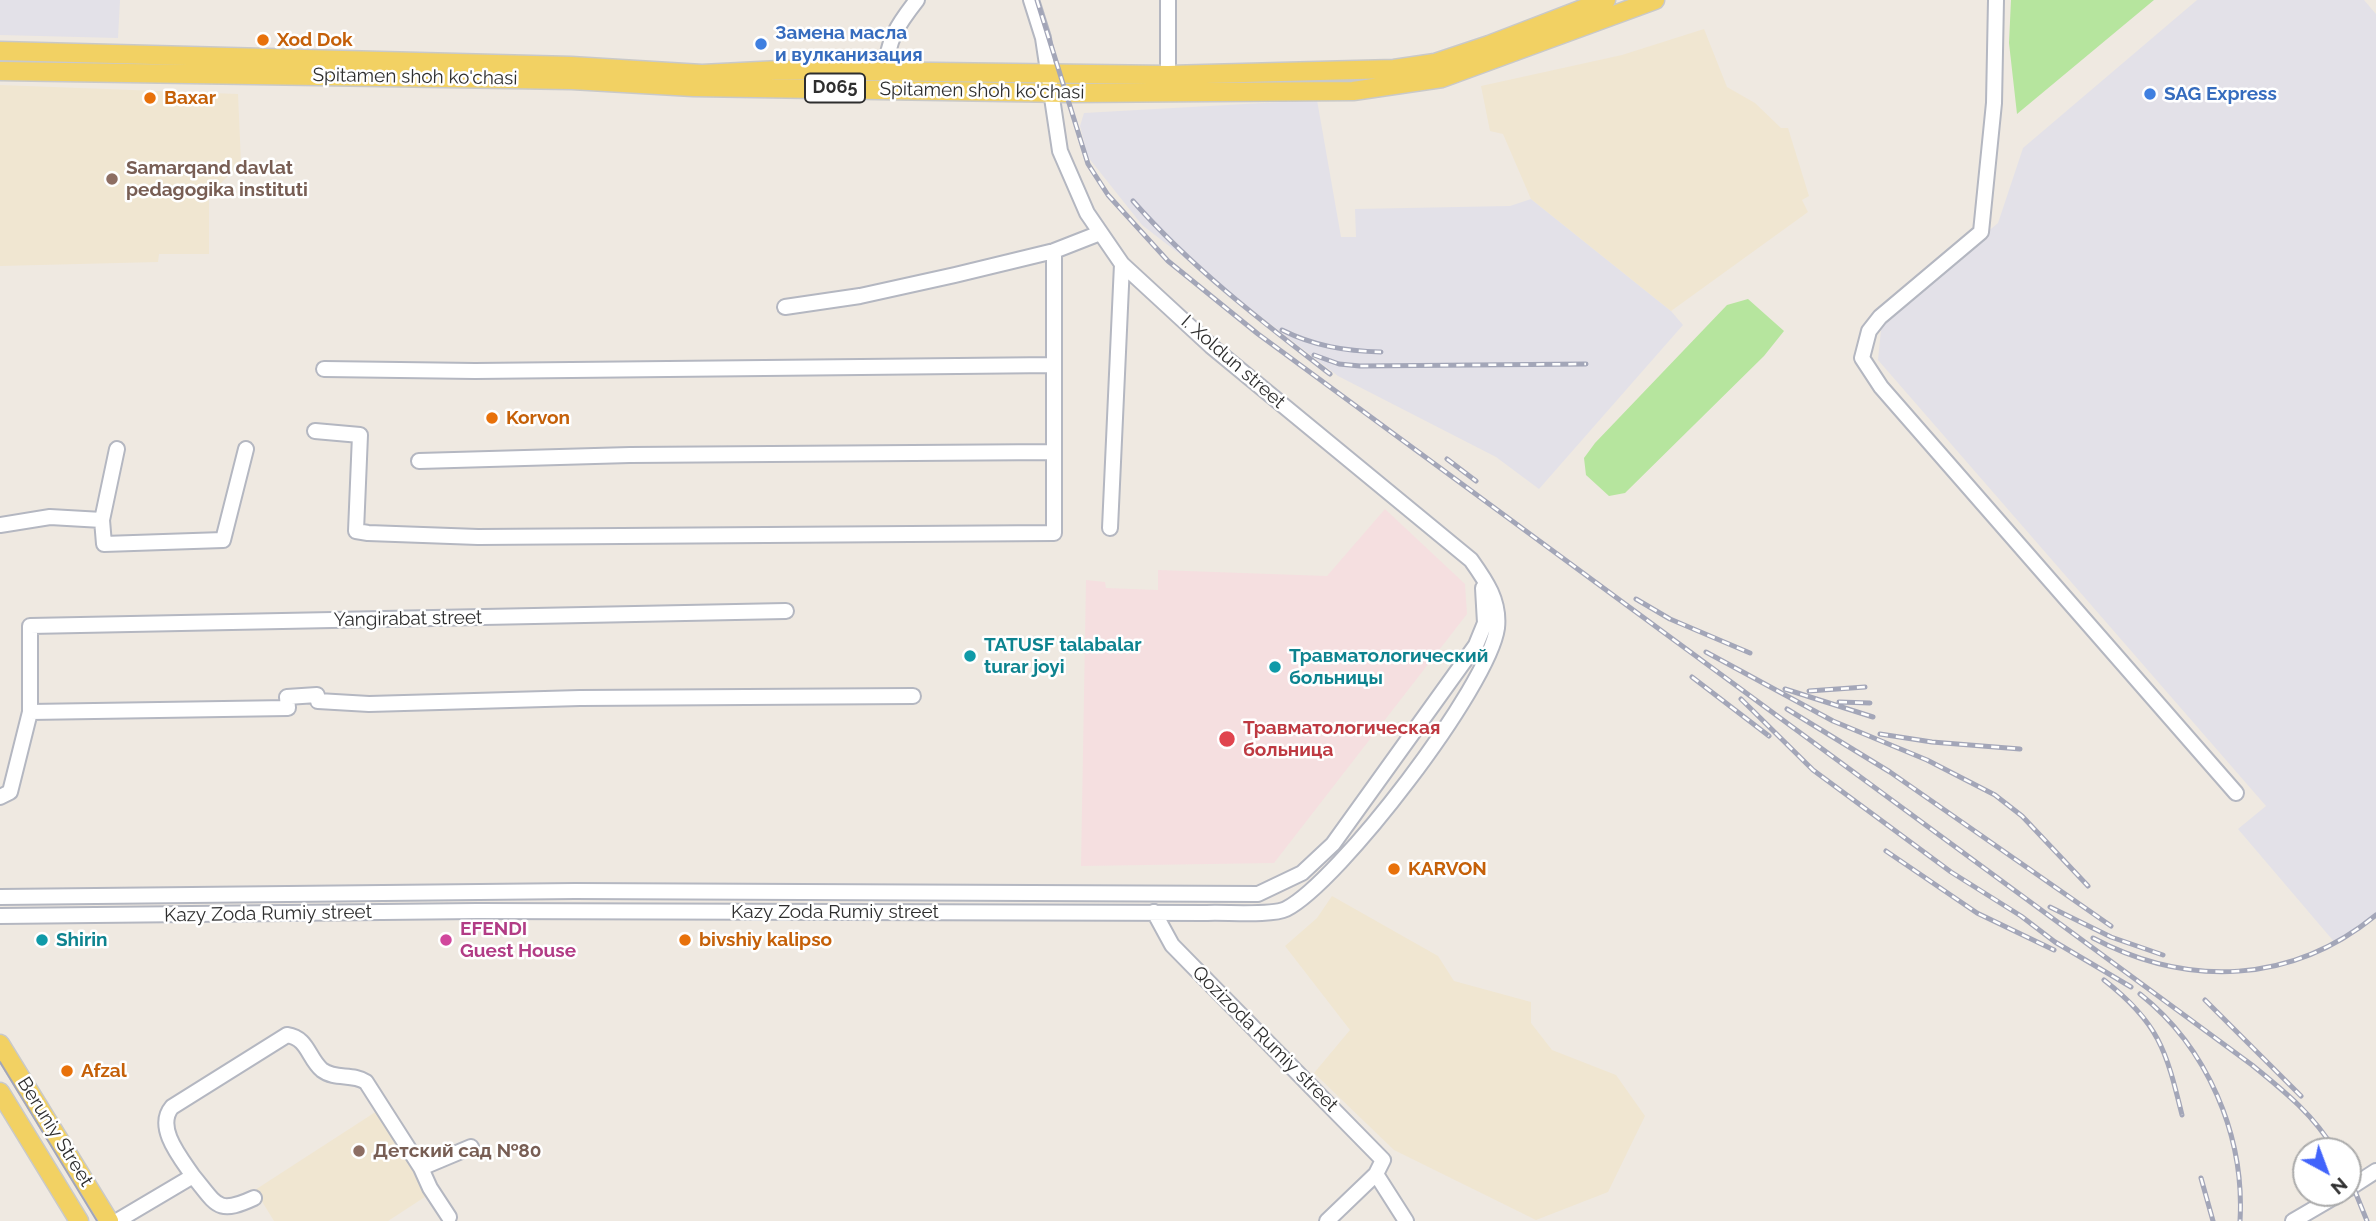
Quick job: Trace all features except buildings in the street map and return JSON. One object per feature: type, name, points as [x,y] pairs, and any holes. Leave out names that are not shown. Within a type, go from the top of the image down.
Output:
[{"type":"main road","name":"Spitamen shoh ko'chasi","points":[[0,51],[571,66],[702,74],[779,70],[1168,75],[1394,69],[1435,63],[1606,0]]},
{"type":"main road","name":"Spitamen shoh ko'chasi","points":[[0,71],[572,80],[693,88],[1050,93],[1353,91],[1442,78],[1655,0]]},
{"type":"main road","name":"Beruniy Street","points":[[0,1044],[109,1221]]},
{"type":"main road","name":"Beruniy Street","points":[[0,1091],[79,1221]]},
{"type":"street","points":[[887,72],[886,58],[892,34],[917,0]]},
{"type":"street","name":"I. Xoldun street","points":[[1031,0],[1043,38],[1060,151],[1100,233],[1122,264],[1211,346],[1471,560],[1495,601]]},
{"type":"street","points":[[1168,0],[1168,75]]},
{"type":"street","points":[[1996,0],[1994,103],[1981,232],[1881,317],[1869,331],[1862,358],[1881,387],[2236,793]]},
{"type":"street","points":[[785,307],[860,296],[1054,251],[1100,233]]},
{"type":"street","points":[[315,431],[360,435],[356,531],[478,537],[1055,533],[1054,251]]},
{"type":"street","points":[[1110,528],[1122,264]]},
{"type":"street","points":[[324,369],[475,371],[1054,365]]},
{"type":"street","points":[[117,449],[102,520],[104,544],[223,540],[246,449]]},
{"type":"street","points":[[419,461],[630,455],[1055,452]]},
{"type":"street","points":[[0,525],[50,517],[102,520]]},
{"type":"street","name":"Kazy Zoda Rumiy street","points":[[0,897],[575,891],[1258,894],[1302,873],[1333,844],[1476,645],[1486,612],[1480,572]]},
{"type":"street","name":"Kazy Zoda Rumiy street","points":[[0,916],[477,911],[1284,911],[1322,884],[1398,792],[1473,688],[1494,638],[1497,626],[1495,601]]},
{"type":"street","points":[[0,797],[10,792],[30,712],[30,626],[786,611]]},
{"type":"street","points":[[30,712],[288,708],[287,697],[317,695],[318,701],[369,704],[580,698],[914,696]]},
{"type":"street","name":"Qozizoda Rumiy street","points":[[1154,912],[1172,945],[1384,1160],[1376,1174]]},
{"type":"street","points":[[254,1198],[230,1209],[217,1206],[193,1176],[164,1125],[165,1115],[172,1107],[287,1035],[296,1036],[304,1043],[322,1069],[331,1074],[356,1076],[366,1082],[449,1217]]},
{"type":"street","points":[[421,1168],[471,1147]]},
{"type":"street","points":[[1326,1221],[1376,1174],[1406,1221]]},
{"type":"street","points":[[117,1221],[193,1176]]},
{"type":"street","points":[[2293,1221],[2317,1207]]},
{"type":"shaded area","points":[[0,0],[120,0],[118,38],[0,35]]},
{"type":"shaded area","points":[[2197,0],[2364,0],[2376,14],[2376,914],[2336,944],[2238,829],[2266,806],[1878,360],[1882,320],[1998,223],[2023,148]]},
{"type":"shaded area","points":[[1704,29],[1727,87],[1755,103],[1781,128],[1788,128],[1809,196],[1802,200],[1808,212],[1671,311],[1531,199],[1503,134],[1490,131],[1481,86],[1622,55]]},
{"type":"shaded area","name":"Samarqand davlat pedagogika instituti","points":[[0,85],[238,94],[241,163],[209,195],[209,254],[159,254],[158,262],[0,266]]},
{"type":"shaded area","points":[[1317,100],[1341,237],[1356,237],[1355,209],[1510,206],[1531,199],[1671,311],[1683,325],[1539,489],[1496,457],[1338,376],[1142,225],[1088,157],[1080,126],[1084,113]]},
{"type":"shaded area","name":"Травматологическая больница","points":[[1385,509],[1465,584],[1467,614],[1274,863],[1081,866],[1086,580],[1105,582],[1106,588],[1158,590],[1158,570],[1327,576]]},
{"type":"shaded area","points":[[1332,896],[1438,956],[1454,981],[1531,1002],[1531,1023],[1552,1050],[1616,1075],[1645,1116],[1608,1192],[1536,1220],[1394,1150],[1314,1073],[1350,1030],[1285,946],[1317,918]]},
{"type":"shaded area","name":"Детский сад №80","points":[[377,1111],[431,1193],[388,1221],[274,1221],[255,1190]]},
{"type":"green space","points":[[2011,0],[2154,0],[2017,114],[2009,43]]},
{"type":"green space","points":[[1748,299],[1784,331],[1764,356],[1625,493],[1609,496],[1586,475],[1584,458],[1595,443],[1727,305]]},
{"type":"tram line","points":[[0,1062],[97,1221]]},
{"type":"railway","points":[[1037,0],[1088,164],[1108,195],[1168,261],[1258,334],[2252,1065],[2287,1094],[2326,1137]]},
{"type":"railway","points":[[1133,201],[1203,271],[1330,374]]},
{"type":"railway","points":[[1282,330],[1330,347],[1381,352]]},
{"type":"railway","points":[[1314,355],[1339,364],[1360,366],[1586,364]]},
{"type":"railway","points":[[1447,459],[1476,481]]},
{"type":"railway","points":[[1636,599],[1670,619],[1750,653]]},
{"type":"railway","points":[[1706,652],[1833,721],[1927,760],[1995,795],[2022,816],[2088,886]]},
{"type":"railway","points":[[1692,677],[1769,736]]},
{"type":"railway","points":[[1809,691],[1865,687]]},
{"type":"railway","points":[[1785,689],[1873,717]]},
{"type":"railway","points":[[1741,699],[1813,770],[1951,872],[2021,916],[2055,942],[2131,987]]},
{"type":"railway","points":[[1839,702],[1870,703]]},
{"type":"railway","points":[[1787,709],[1890,772],[2111,926]]},
{"type":"railway","points":[[1880,734],[1932,742],[2020,749]]},
{"type":"railway","points":[[1886,851],[1977,913],[2054,950]]},
{"type":"railway","points":[[2050,907],[2111,937],[2163,955]]},
{"type":"railway","points":[[2093,938],[2129,954],[2165,965],[2202,971],[2239,971],[2275,966],[2310,955],[2344,938],[2376,915]]},
{"type":"railway","points":[[2104,980],[2137,1010],[2158,1039],[2171,1073],[2182,1115]]},
{"type":"railway","points":[[2140,994],[2164,1015],[2185,1040],[2217,1095],[2236,1157],[2240,1221]]},
{"type":"railway","points":[[2205,1000],[2301,1096]]},
{"type":"railway","points":[[2201,1178],[2213,1221]]},
{"type":"railway","points":[[2361,1207],[2367,1221]]},
{"type":"place","name":"Xod Dok","points":[[263,40]]},
{"type":"place","name":"Замена масла и вулканизация","points":[[761,44]]},
{"type":"place","name":"SAG Express","points":[[2150,94]]},
{"type":"place","name":"Baxar","points":[[150,98]]},
{"type":"place","name":"Samarqand davlat pedagogika instituti","points":[[112,179]]},
{"type":"place","name":"Korvon","points":[[492,418]]},
{"type":"place","name":"TATUSF talabalar turar joyi","points":[[970,656]]},
{"type":"place","name":"Травматологический больницы","points":[[1275,667]]},
{"type":"place","name":"Травматологическая больница","points":[[1227,739]]},
{"type":"place","name":"KARVON","points":[[1394,869]]},
{"type":"place","name":"Shirin","points":[[42,940]]},
{"type":"place","name":"EFENDI Guest House","points":[[446,940]]},
{"type":"place","name":"bivshiy kalipso","points":[[685,940]]},
{"type":"place","name":"Afzal","points":[[67,1071]]},
{"type":"place","name":"Детский сад №80","points":[[359,1151]]}]
